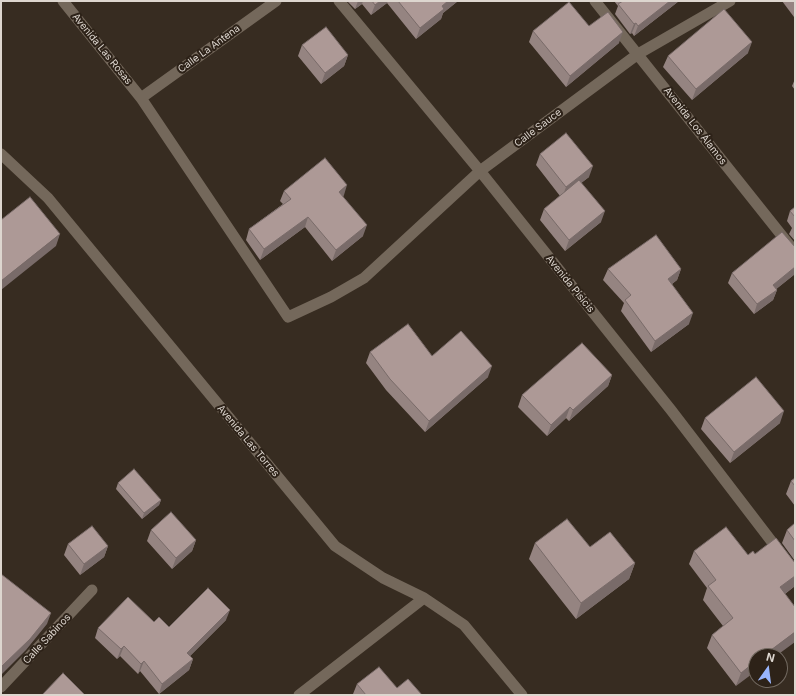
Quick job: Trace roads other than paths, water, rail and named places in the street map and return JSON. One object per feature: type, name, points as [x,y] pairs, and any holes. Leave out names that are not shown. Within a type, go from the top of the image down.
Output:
[{"type":"street","name":"Avenida Las Rosas","points":[[63,1],[141,98],[288,317],[331,297],[364,278]]},
{"type":"street","name":"Calle La Antena","points":[[141,98],[276,1]]},
{"type":"street","name":"Avenida Pisicis","points":[[339,1],[480,171],[666,404],[795,572]]},
{"type":"street","name":"Avenida Los Álamos","points":[[595,1],[795,252]]},
{"type":"street","name":"Calle Sauce","points":[[364,278],[480,171],[638,54],[730,1]]},
{"type":"street","name":"Avenida Las Torres","points":[[1,154],[48,198],[335,546],[383,578],[424,598],[464,625],[522,695]]},
{"type":"street","name":"Calle Sabinos","points":[[1,687],[92,590]]},
{"type":"street","points":[[299,695],[424,598]]}]
